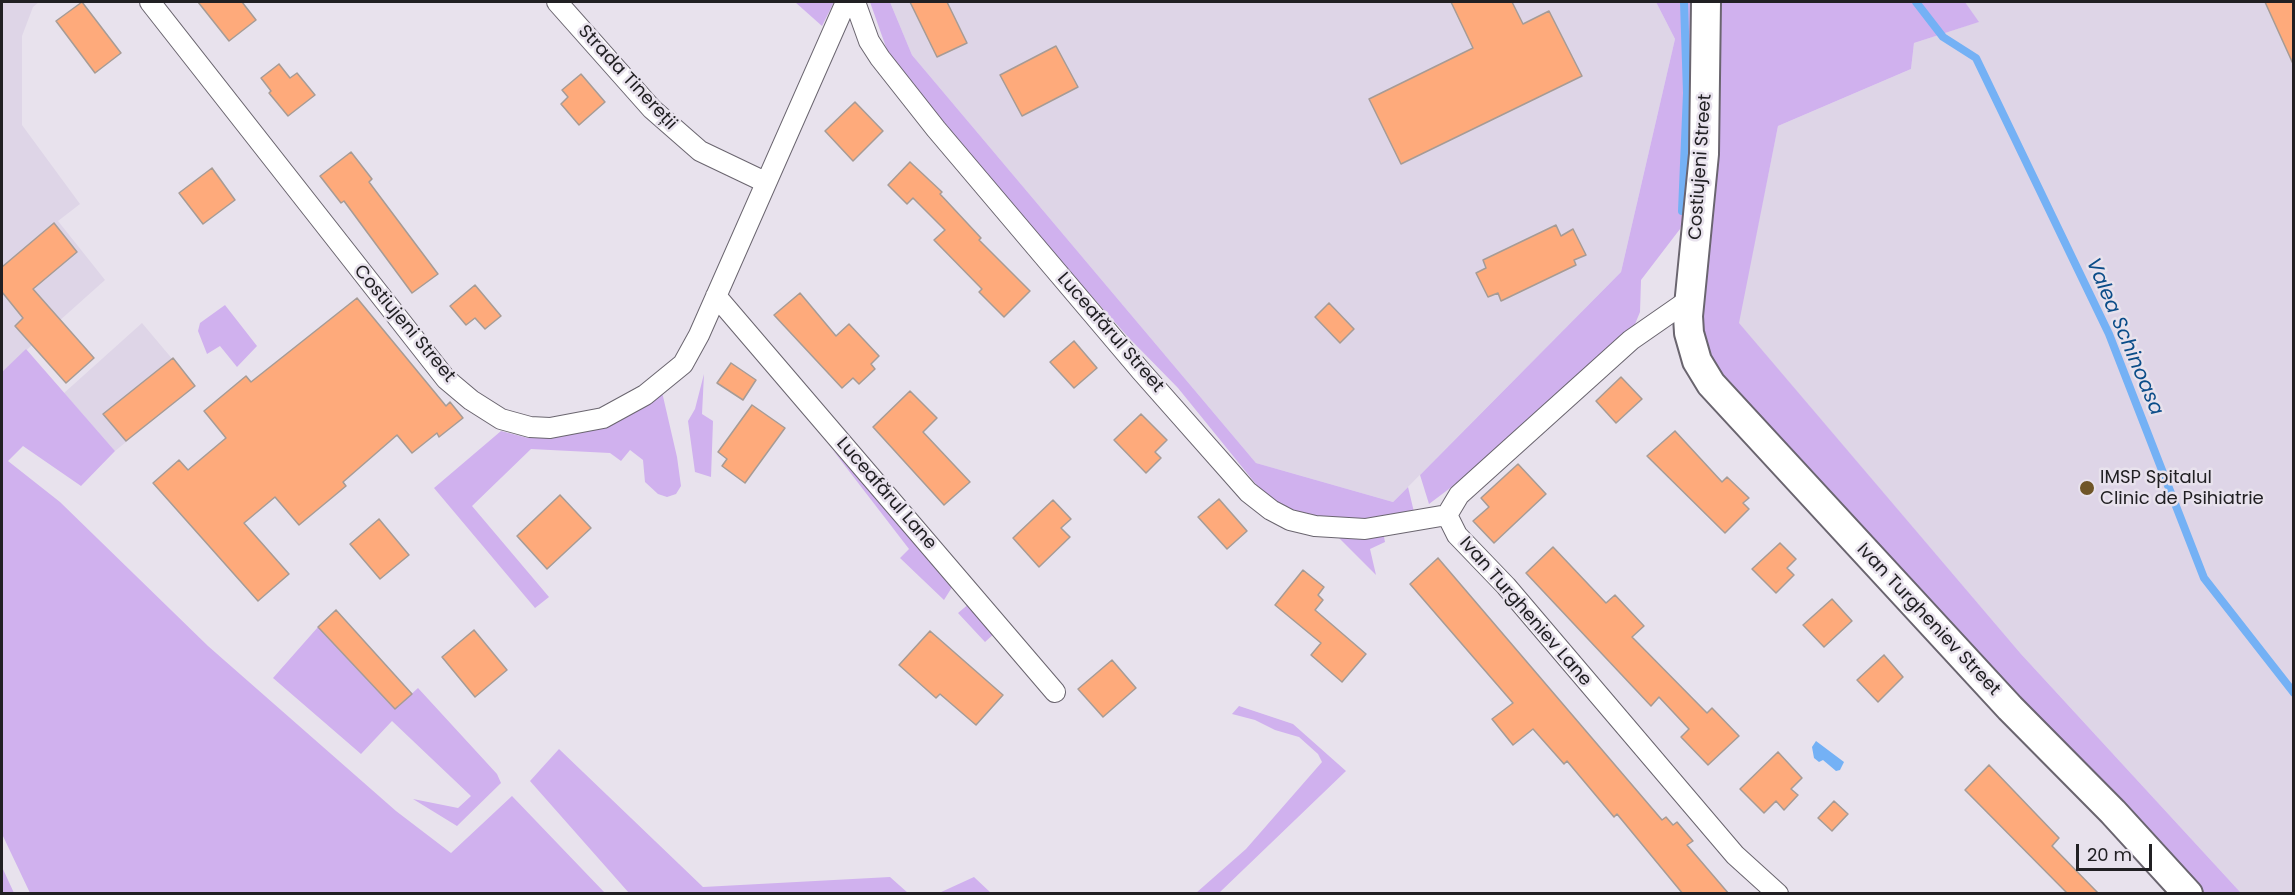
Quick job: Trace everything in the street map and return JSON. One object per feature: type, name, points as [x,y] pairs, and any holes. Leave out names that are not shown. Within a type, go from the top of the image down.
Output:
[{"type":"street","name":"Costiujeni Street","points":[[150,2],[446,379],[471,400],[501,419],[530,427],[550,428],[603,418],[645,395],[683,364],[716,296],[846,2]]},
{"type":"street","name":"Strada Tinereții","points":[[557,2],[652,109],[699,151],[765,182]]},
{"type":"street","name":"Luceafărul Street","points":[[855,2],[874,50],[922,111],[1141,371],[1248,492],[1280,515],[1315,526],[1365,529],[1447,515]]},
{"type":"street","name":"Costiujeni Street","points":[[1689,333],[1690,298],[1704,154],[1706,2]]},
{"type":"street","name":"Luceafărul Lane","points":[[716,296],[1055,692]]},
{"type":"street","points":[[1447,515],[1459,495],[1631,340],[1690,298]]},
{"type":"street","name":"Ivan Turgheniev Street","points":[[1689,333],[1697,362],[1711,384],[2002,700],[2113,812],[2188,894]]},
{"type":"street","name":"Ivan Turgheniev Lane","points":[[1447,515],[1457,535],[1506,586],[1735,855],[1778,894]]},
{"type":"shaded area","points":[[2,2],[39,2],[33,7],[22,36],[22,125],[80,204],[58,221],[105,280],[2,372]]},
{"type":"shaded area","points":[[795,2],[834,2],[822,26]]},
{"type":"shaded area","points":[[870,2],[890,2],[912,55],[1256,463],[1393,502],[1408,487],[1414,512],[1394,516],[1325,521],[1294,515],[1268,499],[1178,388],[1129,338],[1048,247],[893,67]]},
{"type":"shaded area","points":[[890,2],[1656,2],[1675,39],[1621,272],[1393,502],[1256,463],[912,55]]},
{"type":"shaded area","points":[[1656,2],[1691,2],[1692,146],[1686,212],[1680,229],[1641,280],[1640,312],[1633,329],[1498,452],[1429,504],[1420,475],[1621,272],[1675,39]]},
{"type":"shaded area","points":[[1715,2],[1965,2],[1979,22],[1914,43],[1911,69],[1778,126],[1739,323],[2021,654],[2241,893],[2200,893],[1711,366],[1700,331]]},
{"type":"shaded area","name":"IMSP Spitalul Clinic de Psihiatrie","points":[[1965,2],[2293,2],[2293,893],[2241,893],[2021,654],[1738,323],[1778,126],[1911,69],[1914,43],[1978,22]]},
{"type":"shaded area","points":[[225,305],[257,346],[237,367],[220,346],[207,354],[198,331],[200,323]]},
{"type":"shaded area","points":[[142,323],[195,386],[115,451],[64,393]]},
{"type":"shaded area","points":[[26,349],[115,451],[81,486],[23,446],[8,461],[60,502],[208,646],[396,811],[451,853],[512,796],[605,893],[30,893],[2,834],[2,372]]},
{"type":"shaded area","points":[[704,374],[702,414],[713,421],[711,477],[695,472],[688,421],[695,409]]},
{"type":"shaded area","points":[[662,392],[677,457],[681,486],[676,494],[667,497],[658,494],[645,482],[643,460],[630,450],[621,461],[610,453],[531,449],[472,506],[549,597],[535,608],[434,488],[501,431],[528,438],[580,433],[604,425]]},
{"type":"shaded area","points":[[832,449],[954,584],[944,600],[900,558],[909,549]]},
{"type":"shaded area","points":[[1333,532],[1383,532],[1385,542],[1370,549],[1376,575]]},
{"type":"shaded area","points":[[970,603],[996,632],[985,642],[958,613]]},
{"type":"shaded area","points":[[318,627],[395,709],[418,688],[497,774],[501,783],[457,826],[413,799],[458,808],[471,796],[392,721],[361,754],[273,678]]},
{"type":"shaded area","points":[[1239,706],[1293,724],[1346,771],[1219,893],[1196,893],[1246,849],[1322,762],[1318,754],[1299,737],[1232,714]]},
{"type":"shaded area","points":[[559,749],[703,887],[890,877],[908,893],[629,893],[530,781]]},
{"type":"shaded area","points":[[2,867],[14,893],[2,893]]},
{"type":"shaded area","points":[[974,877],[991,893],[939,893]]},
{"type":"water","points":[[1816,741],[1844,762],[1840,770],[1836,771],[1823,760],[1819,762],[1814,758],[1812,747]]},
{"type":"building","points":[[82,2],[121,53],[95,73],[56,21]]},
{"type":"building","points":[[198,2],[242,2],[256,20],[229,41]]},
{"type":"building","points":[[910,2],[947,2],[967,43],[937,57]]},
{"type":"building","points":[[1451,2],[1512,2],[1523,24],[1549,11],[1582,76],[1401,164],[1369,99],[1473,48]]},
{"type":"building","points":[[2265,2],[2294,2],[2294,66]]},
{"type":"building","points":[[1056,46],[1078,87],[1022,116],[1000,75]]},
{"type":"building","points":[[279,64],[290,78],[297,73],[315,95],[288,116],[269,93],[271,91],[261,78]]},
{"type":"building","points":[[581,74],[605,102],[579,125],[561,104],[568,97],[562,90]]},
{"type":"building","points":[[855,102],[883,131],[853,161],[825,131]]},
{"type":"building","points":[[351,152],[372,179],[369,182],[438,274],[412,293],[344,201],[341,203],[320,176]]},
{"type":"building","points":[[910,162],[942,192],[940,194],[981,238],[979,240],[1030,291],[1004,317],[979,292],[982,289],[934,240],[945,230],[913,198],[907,204],[888,185]]},
{"type":"building","points":[[212,168],[235,200],[203,224],[179,193]]},
{"type":"building","points":[[54,223],[77,252],[33,289],[94,358],[66,383],[15,326],[23,318],[2,292],[2,267]]},
{"type":"building","points":[[1556,225],[1561,236],[1573,229],[1586,255],[1574,260],[1576,265],[1501,301],[1498,293],[1488,297],[1476,273],[1486,268],[1483,260]]},
{"type":"building","points":[[475,285],[501,316],[485,329],[475,318],[466,325],[450,306]]},
{"type":"building","points":[[800,293],[836,336],[849,324],[879,356],[871,364],[875,369],[859,384],[853,378],[842,388],[774,315]]},
{"type":"building","points":[[357,298],[446,406],[450,402],[463,418],[439,437],[437,433],[412,453],[397,435],[343,482],[346,486],[299,525],[275,497],[244,523],[289,574],[258,601],[153,483],[179,460],[188,470],[226,438],[204,411],[246,376],[251,382]]},
{"type":"building","points":[[1329,303],[1354,329],[1340,343],[1315,317]]},
{"type":"building","points":[[1074,341],[1097,368],[1074,388],[1050,362]]},
{"type":"building","points":[[173,358],[195,386],[126,441],[103,414]]},
{"type":"building","points":[[731,363],[756,380],[743,400],[717,383]]},
{"type":"building","points":[[1621,377],[1642,399],[1616,423],[1596,401]]},
{"type":"building","points":[[910,391],[937,418],[923,432],[970,482],[944,505],[873,427]]},
{"type":"building","points":[[752,405],[785,428],[745,483],[722,466],[727,459],[718,452]]},
{"type":"building","points":[[1141,414],[1167,440],[1155,452],[1161,458],[1146,473],[1114,440]]},
{"type":"building","points":[[1675,431],[1722,482],[1727,477],[1749,498],[1743,503],[1749,509],[1725,533],[1647,456]]},
{"type":"building","points":[[1518,464],[1546,494],[1494,543],[1473,521],[1489,507],[1481,498]]},
{"type":"building","points":[[560,495],[591,528],[547,569],[517,536]]},
{"type":"building","points":[[1219,499],[1247,531],[1227,549],[1198,517]]},
{"type":"building","points":[[1053,500],[1071,519],[1061,528],[1070,537],[1039,567],[1013,538]]},
{"type":"building","points":[[379,519],[409,555],[380,579],[350,544]]},
{"type":"building","points":[[1780,543],[1796,559],[1787,568],[1794,575],[1776,593],[1752,569]]},
{"type":"building","points":[[1553,547],[1606,603],[1615,595],[1644,626],[1632,637],[1707,713],[1712,708],[1739,736],[1708,765],[1681,737],[1689,729],[1659,697],[1651,706],[1526,573]]},
{"type":"building","points":[[1438,558],[1662,820],[1666,817],[1673,825],[1677,822],[1693,841],[1687,845],[1729,894],[1683,894],[1617,814],[1614,817],[1567,761],[1564,764],[1533,729],[1513,745],[1492,719],[1513,703],[1410,584]]},
{"type":"building","points":[[1303,570],[1324,587],[1318,595],[1323,600],[1315,610],[1366,654],[1342,682],[1311,655],[1321,643],[1275,605]]},
{"type":"building","points":[[1832,599],[1852,621],[1824,647],[1803,625]]},
{"type":"building","points":[[336,610],[412,694],[395,709],[318,627]]},
{"type":"building","points":[[474,630],[507,670],[475,697],[442,657]]},
{"type":"building","points":[[930,631],[1003,695],[976,725],[940,694],[936,698],[899,665]]},
{"type":"building","points":[[1884,655],[1903,677],[1878,702],[1857,680]]},
{"type":"building","points":[[1112,660],[1136,688],[1103,717],[1078,689]]},
{"type":"building","points":[[1778,752],[1802,778],[1791,789],[1798,795],[1784,810],[1776,801],[1764,813],[1740,789]]},
{"type":"building","points":[[1989,765],[2059,838],[2052,846],[2099,894],[2068,894],[1965,790]]},
{"type":"building","points":[[1834,801],[1848,814],[1832,831],[1818,818]]},
{"type":"waterway","points":[[1682,211],[1687,93],[1684,2]]},
{"type":"waterway","name":"Valea Schinoasa","points":[[1916,2],[1943,37],[1976,58],[2109,334],[2204,578],[2294,693]]},
{"type":"place","name":"IMSP Spitalul Clinic de Psihiatrie","points":[[2087,488]]}]
